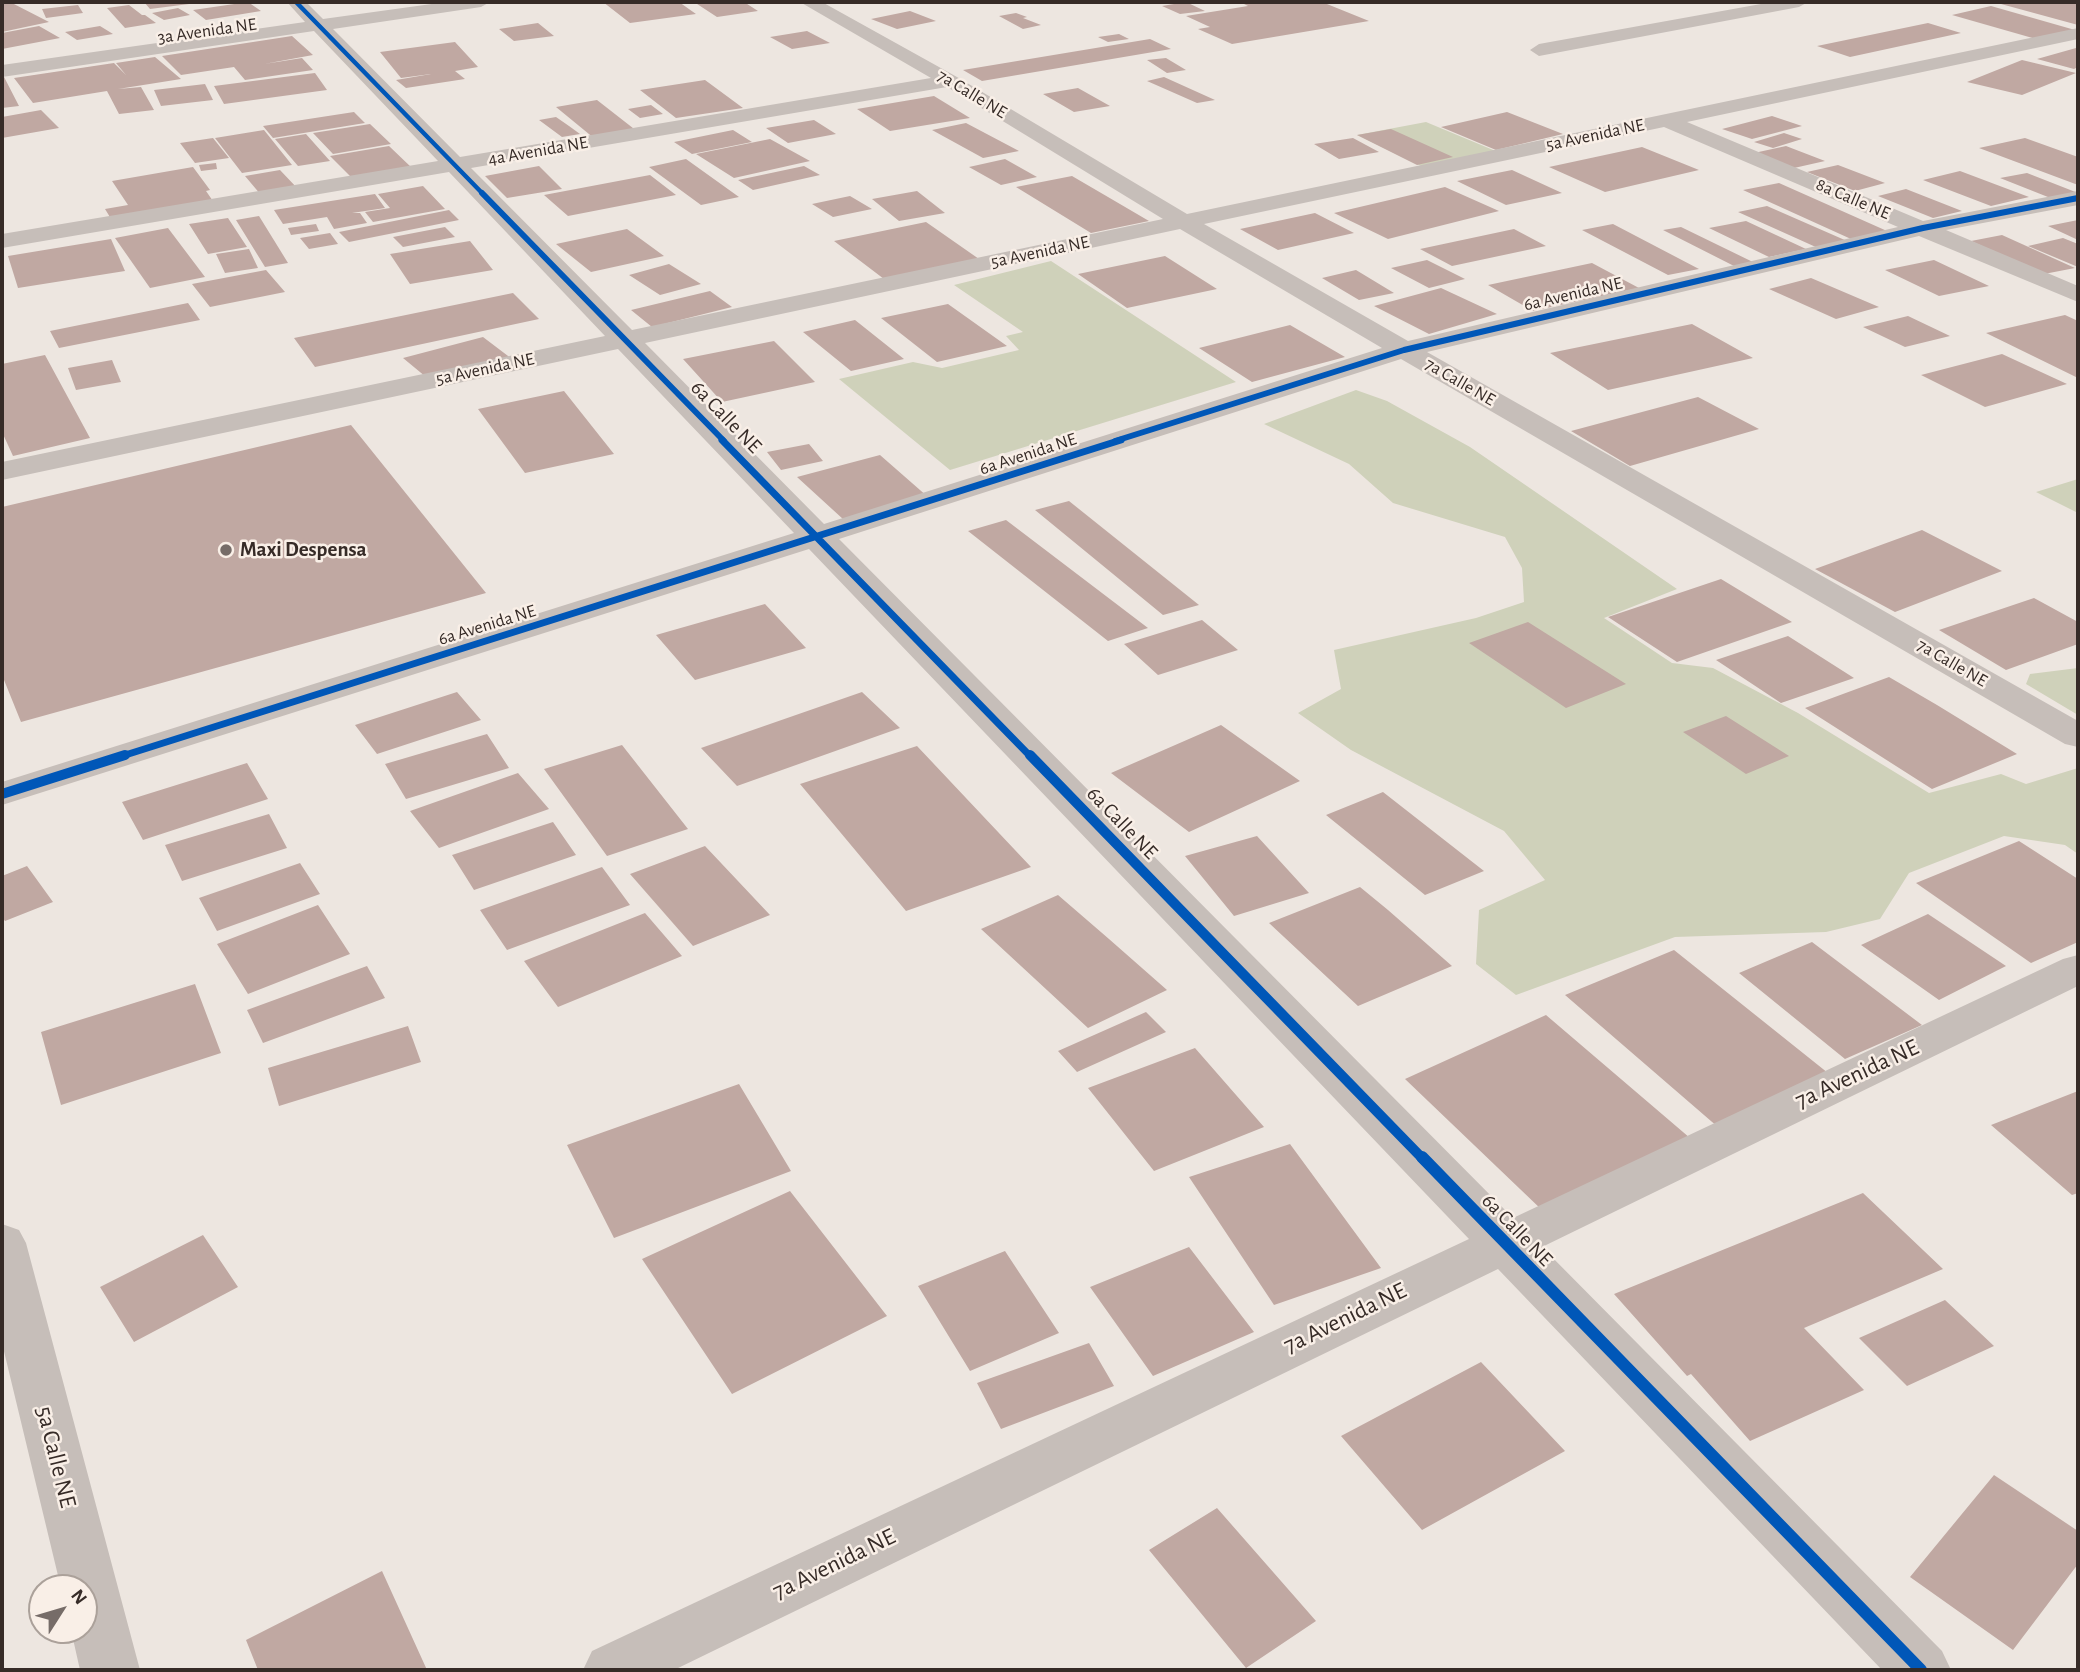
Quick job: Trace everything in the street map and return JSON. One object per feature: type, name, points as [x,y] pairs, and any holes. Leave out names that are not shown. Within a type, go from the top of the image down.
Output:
[{"type":"street","name":"3a Avenida NE","points":[[2,61],[308,14],[411,2]]},
{"type":"street","points":[[2,71],[308,14],[481,2]]},
{"type":"street","name":"7a Calle NE","points":[[809,2],[950,81],[1404,350],[2078,736]]},
{"type":"street","points":[[1539,50],[1799,2]]},
{"type":"street","name":"6a Calle NE","points":[[308,14],[1922,1670]]},
{"type":"street","name":"5a Avenida NE","points":[[2,471],[2078,33]]},
{"type":"street","name":"4a Avenida NE","points":[[2,241],[950,81]]},
{"type":"street","name":"8a Calle NE","points":[[1666,121],[2078,295]]},
{"type":"street","name":"6a Avenida NE","points":[[2,794],[1404,350],[1923,228],[2078,198]]},
{"type":"street","name":"7a Avenida NE","points":[[613,1670],[2078,969]]},
{"type":"street","name":"5a Calle NE","points":[[2,1243],[110,1670]]},
{"type":"green space","points":[[1426,122],[1498,152],[1423,167],[1357,135]]},
{"type":"green space","points":[[1051,261],[1236,382],[950,470],[839,379],[913,362],[942,368],[1019,350],[1006,336],[1023,332],[954,285]]},
{"type":"green space","points":[[1356,390],[1387,401],[1470,447],[1677,589],[1604,618],[1672,663],[1713,668],[1798,713],[1929,793],[2001,774],[2026,784],[2078,768],[2078,854],[2065,845],[2004,836],[1909,873],[1880,919],[1826,932],[1675,937],[1516,995],[1476,964],[1479,910],[1545,880],[1504,831],[1351,750],[1298,713],[1341,689],[1334,650],[1476,618],[1524,602],[1522,568],[1505,537],[1393,503],[1349,464],[1264,424]]},
{"type":"green space","points":[[2078,479],[2078,513],[2036,492]]},
{"type":"green space","points":[[2078,668],[2078,715],[2026,684],[2030,674]]},
{"type":"building","points":[[2,2],[10,2],[49,22],[2,32]]},
{"type":"building","points":[[144,2],[197,2],[197,3],[150,9]]},
{"type":"building","points":[[248,2],[261,11],[206,20],[193,10]]},
{"type":"building","points":[[603,2],[679,2],[696,14],[630,23]]},
{"type":"building","points":[[694,2],[744,2],[758,11],[717,17]]},
{"type":"building","points":[[1186,2],[1205,11],[1180,14],[1162,6]]},
{"type":"building","points":[[1240,2],[1322,2],[1369,21],[1232,44],[1198,29],[1210,27],[1186,16],[1248,6]]},
{"type":"building","points":[[2078,2],[2078,25],[2001,4]]},
{"type":"building","points":[[78,5],[83,13],[46,18],[42,9]]},
{"type":"building","points":[[129,5],[156,23],[125,28],[107,8]]},
{"type":"building","points":[[1991,6],[2075,30],[2036,39],[1952,15]]},
{"type":"building","points":[[178,8],[190,15],[164,20],[152,13]]},
{"type":"building","points":[[910,11],[936,21],[897,29],[871,19]]},
{"type":"building","points":[[1016,13],[1041,25],[1023,29],[999,16]]},
{"type":"building","points":[[538,23],[554,36],[514,41],[499,29]]},
{"type":"building","points":[[1928,23],[1961,33],[1850,57],[1817,46]]},
{"type":"building","points":[[39,26],[60,38],[2,49],[2,33]]},
{"type":"building","points":[[100,26],[113,34],[77,40],[65,32]]},
{"type":"building","points":[[807,31],[830,43],[792,49],[770,37]]},
{"type":"building","points":[[1119,34],[1129,39],[1108,42],[1098,37]]},
{"type":"building","points":[[292,36],[313,55],[264,64],[302,58],[313,70],[245,80],[234,67],[181,75],[162,56]]},
{"type":"building","points":[[1150,39],[1171,49],[982,81],[963,70]]},
{"type":"building","points":[[455,42],[478,67],[455,71],[465,79],[406,88],[396,80],[431,74],[401,78],[380,52]]},
{"type":"building","points":[[2078,48],[2078,67],[2074,69],[2037,59]]},
{"type":"building","points":[[155,57],[181,79],[118,89],[141,87],[154,110],[119,114],[107,91],[33,103],[14,78],[114,63],[126,75],[116,63]]},
{"type":"building","points":[[1166,58],[1186,70],[1167,73],[1147,60]]},
{"type":"building","points":[[2022,60],[2076,73],[2022,95],[1967,82]]},
{"type":"building","points":[[2,73],[19,106],[2,108]]},
{"type":"building","points":[[315,73],[327,90],[224,104],[214,86]]},
{"type":"building","points":[[1164,77],[1215,100],[1197,103],[1147,81]]},
{"type":"building","points":[[705,80],[743,108],[676,118],[640,90]]},
{"type":"building","points":[[205,84],[213,100],[161,106],[154,90]]},
{"type":"building","points":[[1078,88],[1110,106],[1074,112],[1043,94]]},
{"type":"building","points":[[934,96],[970,118],[890,131],[857,109]]},
{"type":"building","points":[[597,100],[638,132],[595,139],[556,107]]},
{"type":"building","points":[[651,105],[663,114],[640,118],[628,109]]},
{"type":"building","points":[[41,110],[59,128],[2,138],[2,117]]},
{"type":"building","points":[[354,112],[365,123],[273,138],[263,126]]},
{"type":"building","points":[[1507,112],[1563,134],[1496,150],[1441,127]]},
{"type":"building","points":[[1772,116],[1802,126],[1752,139],[1722,129]]},
{"type":"building","points":[[556,117],[580,134],[562,137],[539,120]]},
{"type":"building","points":[[814,120],[836,134],[788,143],[766,128]]},
{"type":"building","points":[[966,123],[1019,151],[983,158],[932,130]]},
{"type":"building","points":[[370,124],[391,144],[333,154],[313,133]]},
{"type":"building","points":[[1391,129],[1453,157],[1417,165],[1357,135]]},
{"type":"building","points":[[264,130],[292,165],[242,173],[215,138]]},
{"type":"building","points":[[733,130],[752,142],[692,154],[674,142]]},
{"type":"building","points":[[1784,133],[1802,139],[1773,148],[1754,142]]},
{"type":"building","points":[[306,134],[330,161],[298,166],[275,139]]},
{"type":"building","points":[[213,138],[229,158],[195,163],[180,143]]},
{"type":"building","points":[[1353,138],[1379,152],[1339,159],[1314,144]]},
{"type":"building","points":[[2025,138],[2078,157],[2078,185],[1979,148]]},
{"type":"building","points":[[770,139],[810,161],[734,178],[696,154]]},
{"type":"building","points":[[389,146],[412,168],[353,179],[330,156]]},
{"type":"building","points":[[1786,146],[1825,161],[1794,168],[1754,153]]},
{"type":"building","points":[[1642,147],[1699,170],[1605,192],[1549,167]]},
{"type":"building","points":[[686,159],[739,197],[701,205],[649,167]]},
{"type":"building","points":[[1005,159],[1037,177],[1001,185],[969,167]]},
{"type":"building","points":[[216,163],[217,169],[201,171],[199,165]]},
{"type":"building","points":[[1838,165],[1885,183],[1855,191],[1807,172]]},
{"type":"building","points":[[539,166],[562,189],[507,198],[485,176]]},
{"type":"building","points":[[804,166],[820,175],[753,190],[738,180]]},
{"type":"building","points":[[193,167],[210,190],[206,191],[215,204],[113,222],[105,209],[128,205],[112,181]]},
{"type":"building","points":[[280,170],[298,189],[261,195],[245,176]]},
{"type":"building","points":[[1512,170],[1562,193],[1506,205],[1457,181]]},
{"type":"building","points":[[1960,171],[2029,197],[1991,206],[1923,180]]},
{"type":"building","points":[[2027,173],[2078,194],[2053,199],[2000,178]]},
{"type":"building","points":[[650,175],[676,195],[568,216],[544,195]]},
{"type":"building","points":[[1072,176],[1149,221],[1091,233],[1016,187]]},
{"type":"building","points":[[1779,183],[1887,231],[1851,239],[1743,190]]},
{"type":"building","points":[[423,186],[445,209],[373,222],[365,212],[390,208],[378,194]]},
{"type":"building","points":[[1445,187],[1499,211],[1388,239],[1334,213]]},
{"type":"building","points":[[1906,189],[1962,211],[1933,218],[1878,196]]},
{"type":"building","points":[[917,191],[945,213],[899,221],[872,199]]},
{"type":"building","points":[[375,194],[385,208],[352,213],[360,213],[367,223],[334,229],[327,217],[283,224],[274,210]]},
{"type":"building","points":[[850,196],[872,209],[833,217],[812,204]]},
{"type":"building","points":[[1767,206],[1847,241],[1818,248],[1738,212]]},
{"type":"building","points":[[449,210],[459,220],[349,242],[339,232]]},
{"type":"building","points":[[1315,213],[1354,233],[1278,250],[1240,229]]},
{"type":"building","points":[[259,216],[288,263],[265,267],[236,220]]},
{"type":"building","points":[[228,218],[247,247],[208,254],[189,224]]},
{"type":"building","points":[[2078,220],[2078,240],[2048,226]]},
{"type":"building","points":[[1746,221],[1806,249],[1769,257],[1709,228]]},
{"type":"building","points":[[926,222],[979,259],[884,279],[834,241]]},
{"type":"building","points":[[316,224],[319,231],[291,235],[288,228]]},
{"type":"building","points":[[1613,224],[1699,269],[1668,275],[1582,230]]},
{"type":"building","points":[[445,227],[455,237],[403,247],[393,237]]},
{"type":"building","points":[[1681,227],[1757,264],[1738,268],[1663,230]]},
{"type":"building","points":[[168,228],[205,277],[150,288],[115,238]]},
{"type":"building","points":[[627,229],[664,256],[591,272],[556,244]]},
{"type":"building","points":[[1514,229],[1546,246],[1452,266],[1420,249]]},
{"type":"building","points":[[330,233],[338,244],[309,249],[300,238]]},
{"type":"building","points":[[2002,235],[2075,268],[2044,274],[1971,241]]},
{"type":"building","points":[[2063,238],[2078,244],[2078,267],[2028,246]]},
{"type":"building","points":[[111,239],[125,271],[18,288],[8,256]]},
{"type":"building","points":[[470,241],[493,270],[410,284],[390,254]]},
{"type":"building","points":[[249,249],[258,268],[225,273],[216,254]]},
{"type":"building","points":[[1165,256],[1217,289],[1127,308],[1078,274]]},
{"type":"building","points":[[1427,260],[1465,279],[1429,288],[1391,268]]},
{"type":"building","points":[[1934,260],[1989,286],[1939,296],[1885,270]]},
{"type":"building","points":[[1592,263],[1639,288],[1533,311],[1488,285]]},
{"type":"building","points":[[669,264],[701,284],[660,295],[629,275]]},
{"type":"building","points":[[266,270],[285,292],[210,307],[192,284]]},
{"type":"building","points":[[1356,270],[1394,293],[1359,300],[1322,278]]},
{"type":"building","points":[[1811,278],[1879,307],[1836,319],[1769,289]]},
{"type":"building","points":[[1441,288],[1497,314],[1429,334],[1374,306]]},
{"type":"building","points":[[710,291],[732,307],[652,327],[631,310]]},
{"type":"building","points":[[513,293],[539,319],[315,367],[294,338]]},
{"type":"building","points":[[188,303],[200,320],[59,348],[50,331]]},
{"type":"building","points":[[948,304],[1007,346],[937,362],[881,318]]},
{"type":"building","points":[[2065,315],[2078,321],[2078,378],[1986,333]]},
{"type":"building","points":[[1908,316],[1950,336],[1905,347],[1863,327]]},
{"type":"building","points":[[855,320],[904,359],[851,371],[803,332]]},
{"type":"building","points":[[1692,324],[1753,358],[1608,390],[1550,353]]},
{"type":"building","points":[[1290,325],[1345,357],[1252,382],[1199,348]]},
{"type":"building","points":[[483,337],[512,359],[426,377],[403,358]]},
{"type":"building","points":[[774,341],[815,382],[722,402],[683,359]]},
{"type":"building","points":[[2002,354],[2067,384],[1985,407],[1921,375]]},
{"type":"building","points":[[45,355],[90,438],[13,456],[2,432],[2,364]]},
{"type":"building","points":[[112,360],[121,382],[76,390],[68,368]]},
{"type":"building","points":[[564,391],[614,454],[525,473],[478,409]]},
{"type":"building","points":[[1698,397],[1759,429],[1630,466],[1571,431]]},
{"type":"building","name":"Maxi Despensa","points":[[351,425],[486,593],[21,722],[2,675],[2,507]]},
{"type":"building","points":[[809,444],[823,461],[781,470],[767,452]]},
{"type":"building","points":[[880,455],[928,497],[844,520],[797,477]]},
{"type":"building","points":[[1069,501],[1199,605],[1163,615],[1035,510]]},
{"type":"building","points":[[1006,520],[1148,628],[1108,641],[968,531]]},
{"type":"building","points":[[1922,530],[2002,571],[1895,612],[1815,569]]},
{"type":"building","points":[[1721,579],[1792,622],[1677,662],[1608,617]]},
{"type":"building","points":[[2034,598],[2078,622],[2078,644],[2006,670],[1939,630]]},
{"type":"building","points":[[765,604],[806,648],[695,680],[656,635]]},
{"type":"building","points":[[1202,620],[1238,650],[1158,675],[1124,644]]},
{"type":"building","points":[[1528,622],[1626,684],[1566,708],[1469,643]]},
{"type":"building","points":[[1788,636],[1854,678],[1781,703],[1716,660]]},
{"type":"building","points":[[1889,677],[2017,754],[1932,789],[1805,708]]},
{"type":"building","points":[[457,692],[481,720],[377,754],[355,725]]},
{"type":"building","points":[[862,692],[900,728],[737,786],[701,748]]},
{"type":"building","points":[[1726,716],[1789,756],[1746,774],[1683,732]]},
{"type":"building","points":[[1221,725],[1300,781],[1189,832],[1111,773]]},
{"type":"building","points":[[487,734],[509,768],[406,799],[385,764]]},
{"type":"building","points":[[622,745],[688,829],[607,856],[544,769]]},
{"type":"building","points":[[917,746],[1031,867],[906,911],[800,784]]},
{"type":"building","points":[[247,763],[268,799],[143,840],[122,802]]},
{"type":"building","points":[[518,773],[549,809],[439,848],[410,811]]},
{"type":"building","points":[[1383,792],[1484,871],[1425,895],[1326,815]]},
{"type":"building","points":[[269,814],[287,848],[182,881],[165,845]]},
{"type":"building","points":[[553,822],[576,855],[474,890],[452,855]]},
{"type":"building","points":[[1257,836],[1309,893],[1234,916],[1185,856]]},
{"type":"building","points":[[2019,841],[2078,879],[2078,942],[2031,963],[1916,883]]},
{"type":"building","points":[[705,846],[770,915],[693,946],[630,874]]},
{"type":"building","points":[[300,863],[320,894],[217,931],[199,898]]},
{"type":"building","points":[[27,866],[53,902],[5,921],[2,917],[2,876]]},
{"type":"building","points":[[602,867],[630,905],[507,950],[480,910]]},
{"type":"building","points":[[1360,887],[1452,966],[1358,1006],[1269,923]]},
{"type":"building","points":[[1058,895],[1167,990],[1088,1028],[981,929]]},
{"type":"building","points":[[318,905],[350,954],[248,994],[217,944]]},
{"type":"building","points":[[645,913],[682,956],[558,1007],[524,961]]},
{"type":"building","points":[[1928,914],[2006,966],[1939,1000],[1861,945]]},
{"type":"building","points":[[1812,942],[1922,1025],[1845,1059],[1739,973]]},
{"type":"building","points":[[1674,950],[1838,1081],[1726,1134],[1565,995]]},
{"type":"building","points":[[367,966],[385,998],[263,1043],[247,1010]]},
{"type":"building","points":[[195,984],[221,1053],[61,1105],[41,1032]]},
{"type":"building","points":[[1146,1012],[1166,1032],[1077,1072],[1058,1051]]},
{"type":"building","points":[[1546,1015],[1690,1138],[1543,1211],[1405,1079]]},
{"type":"building","points":[[408,1026],[421,1062],[279,1106],[268,1068]]},
{"type":"building","points":[[1195,1048],[1264,1127],[1154,1171],[1088,1088]]},
{"type":"building","points":[[739,1084],[791,1171],[614,1238],[567,1145]]},
{"type":"building","points":[[2078,1091],[2078,1193],[2072,1195],[1991,1125]]},
{"type":"building","points":[[1290,1144],[1381,1268],[1274,1305],[1189,1177]]},
{"type":"building","points":[[790,1191],[887,1316],[732,1394],[642,1259]]},
{"type":"building","points":[[1863,1193],[1943,1269],[1804,1328],[1864,1390],[1750,1441],[1691,1374],[1687,1376],[1614,1294]]},
{"type":"building","points":[[203,1235],[238,1287],[134,1342],[100,1287]]},
{"type":"building","points":[[1189,1247],[1254,1332],[1153,1376],[1090,1287]]},
{"type":"building","points":[[1005,1251],[1059,1333],[970,1371],[918,1286]]},
{"type":"building","points":[[1945,1300],[1994,1346],[1907,1386],[1859,1338]]},
{"type":"building","points":[[1089,1343],[1114,1386],[1001,1429],[977,1383]]},
{"type":"building","points":[[1481,1362],[1565,1451],[1422,1530],[1341,1436]]},
{"type":"building","points":[[1994,1475],[2078,1531],[2078,1564],[2013,1650],[1910,1577]]},
{"type":"building","points":[[1217,1508],[1316,1621],[1246,1668],[1149,1550]]},
{"type":"building","points":[[382,1571],[427,1670],[258,1670],[246,1640]]},
{"type":"cycle path","points":[[296,2],[1921,1670]]},
{"type":"cycle path","points":[[2,794],[1404,350],[1923,228],[2078,198]]},
{"type":"place","name":"Maxi Despensa","points":[[226,550]]}]
